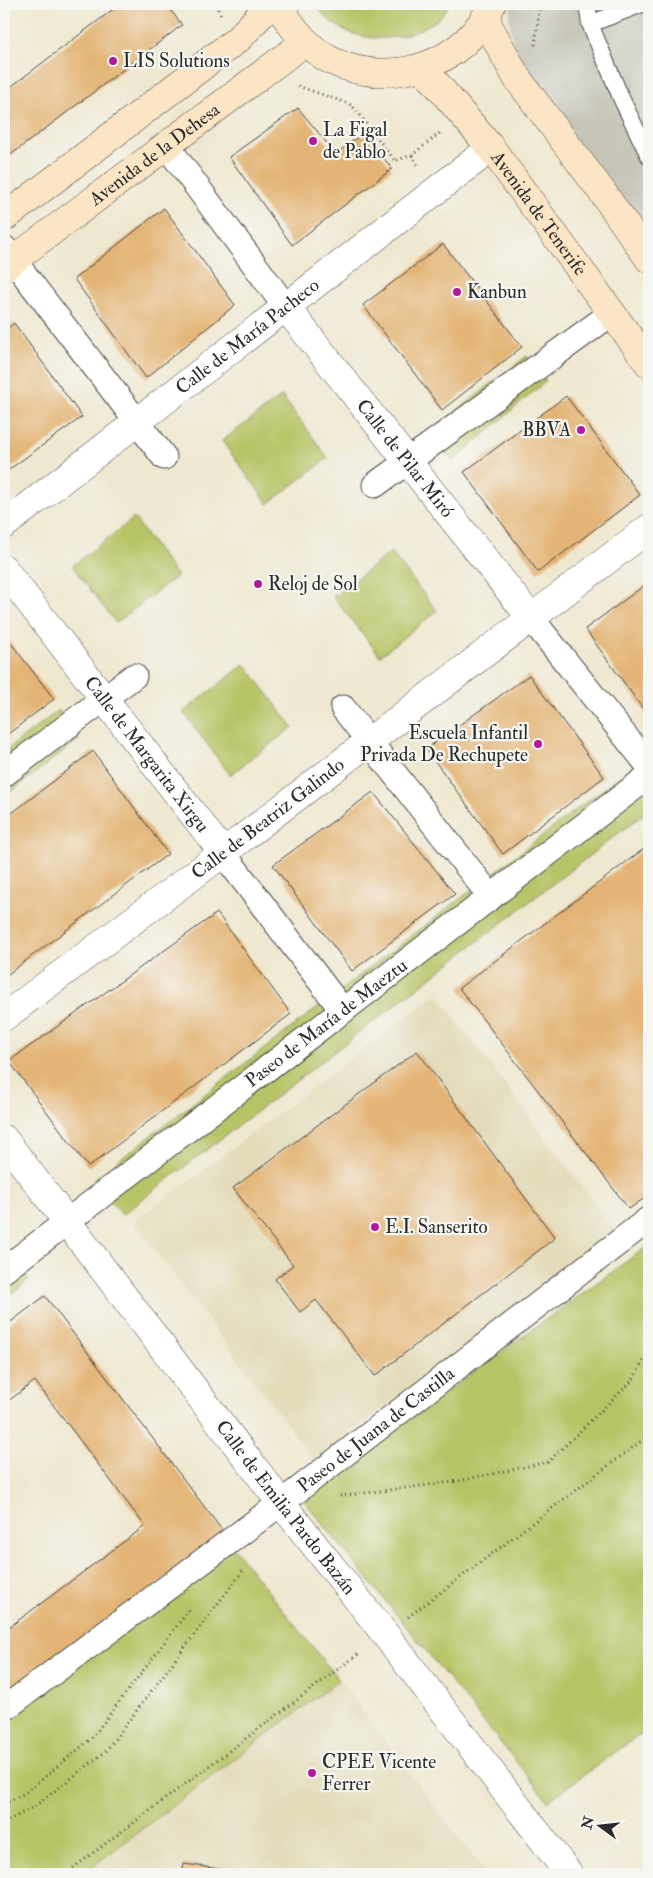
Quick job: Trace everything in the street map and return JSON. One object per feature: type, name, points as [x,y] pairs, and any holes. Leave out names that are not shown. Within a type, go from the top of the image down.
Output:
[{"type":"main road","points":[[4,218],[238,39],[271,4]]},
{"type":"main road","points":[[278,4],[288,22],[305,42],[331,61],[361,72],[392,74],[423,68],[459,48],[489,11],[516,78],[603,193],[649,259]]},
{"type":"main road","name":"Avenida de la Dehesa","points":[[7,259],[167,146],[305,42]]},
{"type":"main road","name":"Avenida de Tenerife","points":[[423,68],[491,148],[649,364]]},
{"type":"street","name":"Calle de Pilar Miró","points":[[167,146],[285,306],[649,766]]},
{"type":"street","name":"Calle de María Pacheco","points":[[4,525],[491,148]]},
{"type":"street","points":[[7,259],[164,456]]},
{"type":"street","points":[[375,485],[612,313]]},
{"type":"street","name":"Calle de Beatriz Galindo","points":[[4,1017],[223,853],[649,528]]},
{"type":"street","name":"Calle de Margarita Xirgu","points":[[4,569],[343,1011]]},
{"type":"street","points":[[4,774],[134,676]]},
{"type":"street","points":[[343,708],[491,897]]},
{"type":"street","name":"Paseo de María de Maeztu","points":[[4,1270],[649,776]]},
{"type":"street","name":"Calle de Emilia Pardo Bazán","points":[[4,1140],[281,1503],[385,1634],[569,1874]]},
{"type":"street","name":"Paseo de Juana de Castilla","points":[[4,1709],[281,1503],[649,1219]]},
{"type":"lane","points":[[588,4],[590,24],[622,100],[649,156]]},
{"type":"lane","points":[[590,24],[642,4]]},
{"type":"path","points":[[65,1874],[649,1435]]},
{"type":"shaded area","points":[[511,4],[649,4],[649,259],[517,78],[509,18]]},
{"type":"shaded area","name":"E.I. Sanserito","points":[[437,994],[616,1232],[314,1460],[134,1222]]},
{"type":"shaded area","name":"CPEE Vicente Ferrer","points":[[339,1680],[486,1874],[96,1874],[92,1867]]},
{"type":"green space","points":[[315,4],[450,4],[438,19],[423,28],[390,38],[373,38],[356,35],[341,28],[327,18]]},
{"type":"green space","points":[[527,356],[546,381],[453,461],[426,435]]},
{"type":"green space","points":[[282,396],[328,458],[268,504],[222,441]]},
{"type":"green space","points":[[134,518],[177,576],[116,623],[72,566]]},
{"type":"green space","points":[[391,552],[437,611],[380,656],[333,597]]},
{"type":"green space","points":[[245,664],[293,727],[230,775],[183,712]]},
{"type":"green space","points":[[59,710],[79,739],[4,797],[4,752]]},
{"type":"green space","points":[[649,754],[649,810],[122,1215],[93,1180]]},
{"type":"green space","points":[[4,1244],[29,1280],[4,1300]]},
{"type":"green space","points":[[649,1245],[649,1728],[548,1801],[301,1497]]},
{"type":"green space","points":[[229,1542],[339,1680],[92,1867],[96,1874],[4,1874],[4,1709]]},
{"type":"building","points":[[120,4],[166,4],[182,25],[4,160],[4,92]]},
{"type":"building","points":[[298,108],[336,154],[364,132],[392,169],[292,245],[229,157]]},
{"type":"building","points":[[164,208],[235,305],[146,378],[74,279]]},
{"type":"building","points":[[443,244],[522,347],[442,410],[363,305]]},
{"type":"building","points":[[14,323],[82,417],[4,473],[4,332]]},
{"type":"building","points":[[566,396],[640,495],[538,572],[464,472]]},
{"type":"building","points":[[649,582],[649,717],[585,629]]},
{"type":"building","points":[[4,634],[54,699],[4,737]]},
{"type":"building","points":[[529,675],[604,777],[503,854],[426,749]]},
{"type":"building","points":[[93,751],[168,854],[4,977],[4,819]]},
{"type":"building","points":[[373,792],[455,894],[352,971],[273,865]]},
{"type":"building","points":[[649,845],[649,1195],[629,1209],[459,988]]},
{"type":"building","points":[[217,913],[291,1014],[88,1167],[9,1061]]},
{"type":"building","points":[[417,1051],[555,1238],[375,1376],[316,1300],[300,1312],[275,1279],[293,1265],[233,1188]]},
{"type":"building","points":[[45,1296],[225,1534],[4,1701],[4,1631],[145,1526],[35,1381],[4,1404],[4,1327]]},
{"type":"building","points":[[184,1864],[249,1873],[249,1874],[182,1874]]},
{"type":"place","name":"LIS Solutions","points":[[113,61]]},
{"type":"place","name":"La Figal de Pablo","points":[[313,141]]},
{"type":"place","name":"Kanbun","points":[[457,292]]},
{"type":"place","name":"BBVA","points":[[581,430]]},
{"type":"place","name":"Reloj de Sol","points":[[258,584]]},
{"type":"place","name":"Escuela Infantil Privada De Rechupete","points":[[538,744]]},
{"type":"place","name":"E.I. Sanserito","points":[[375,1227]]},
{"type":"place","name":"CPEE Vicente Ferrer","points":[[312,1773]]}]
